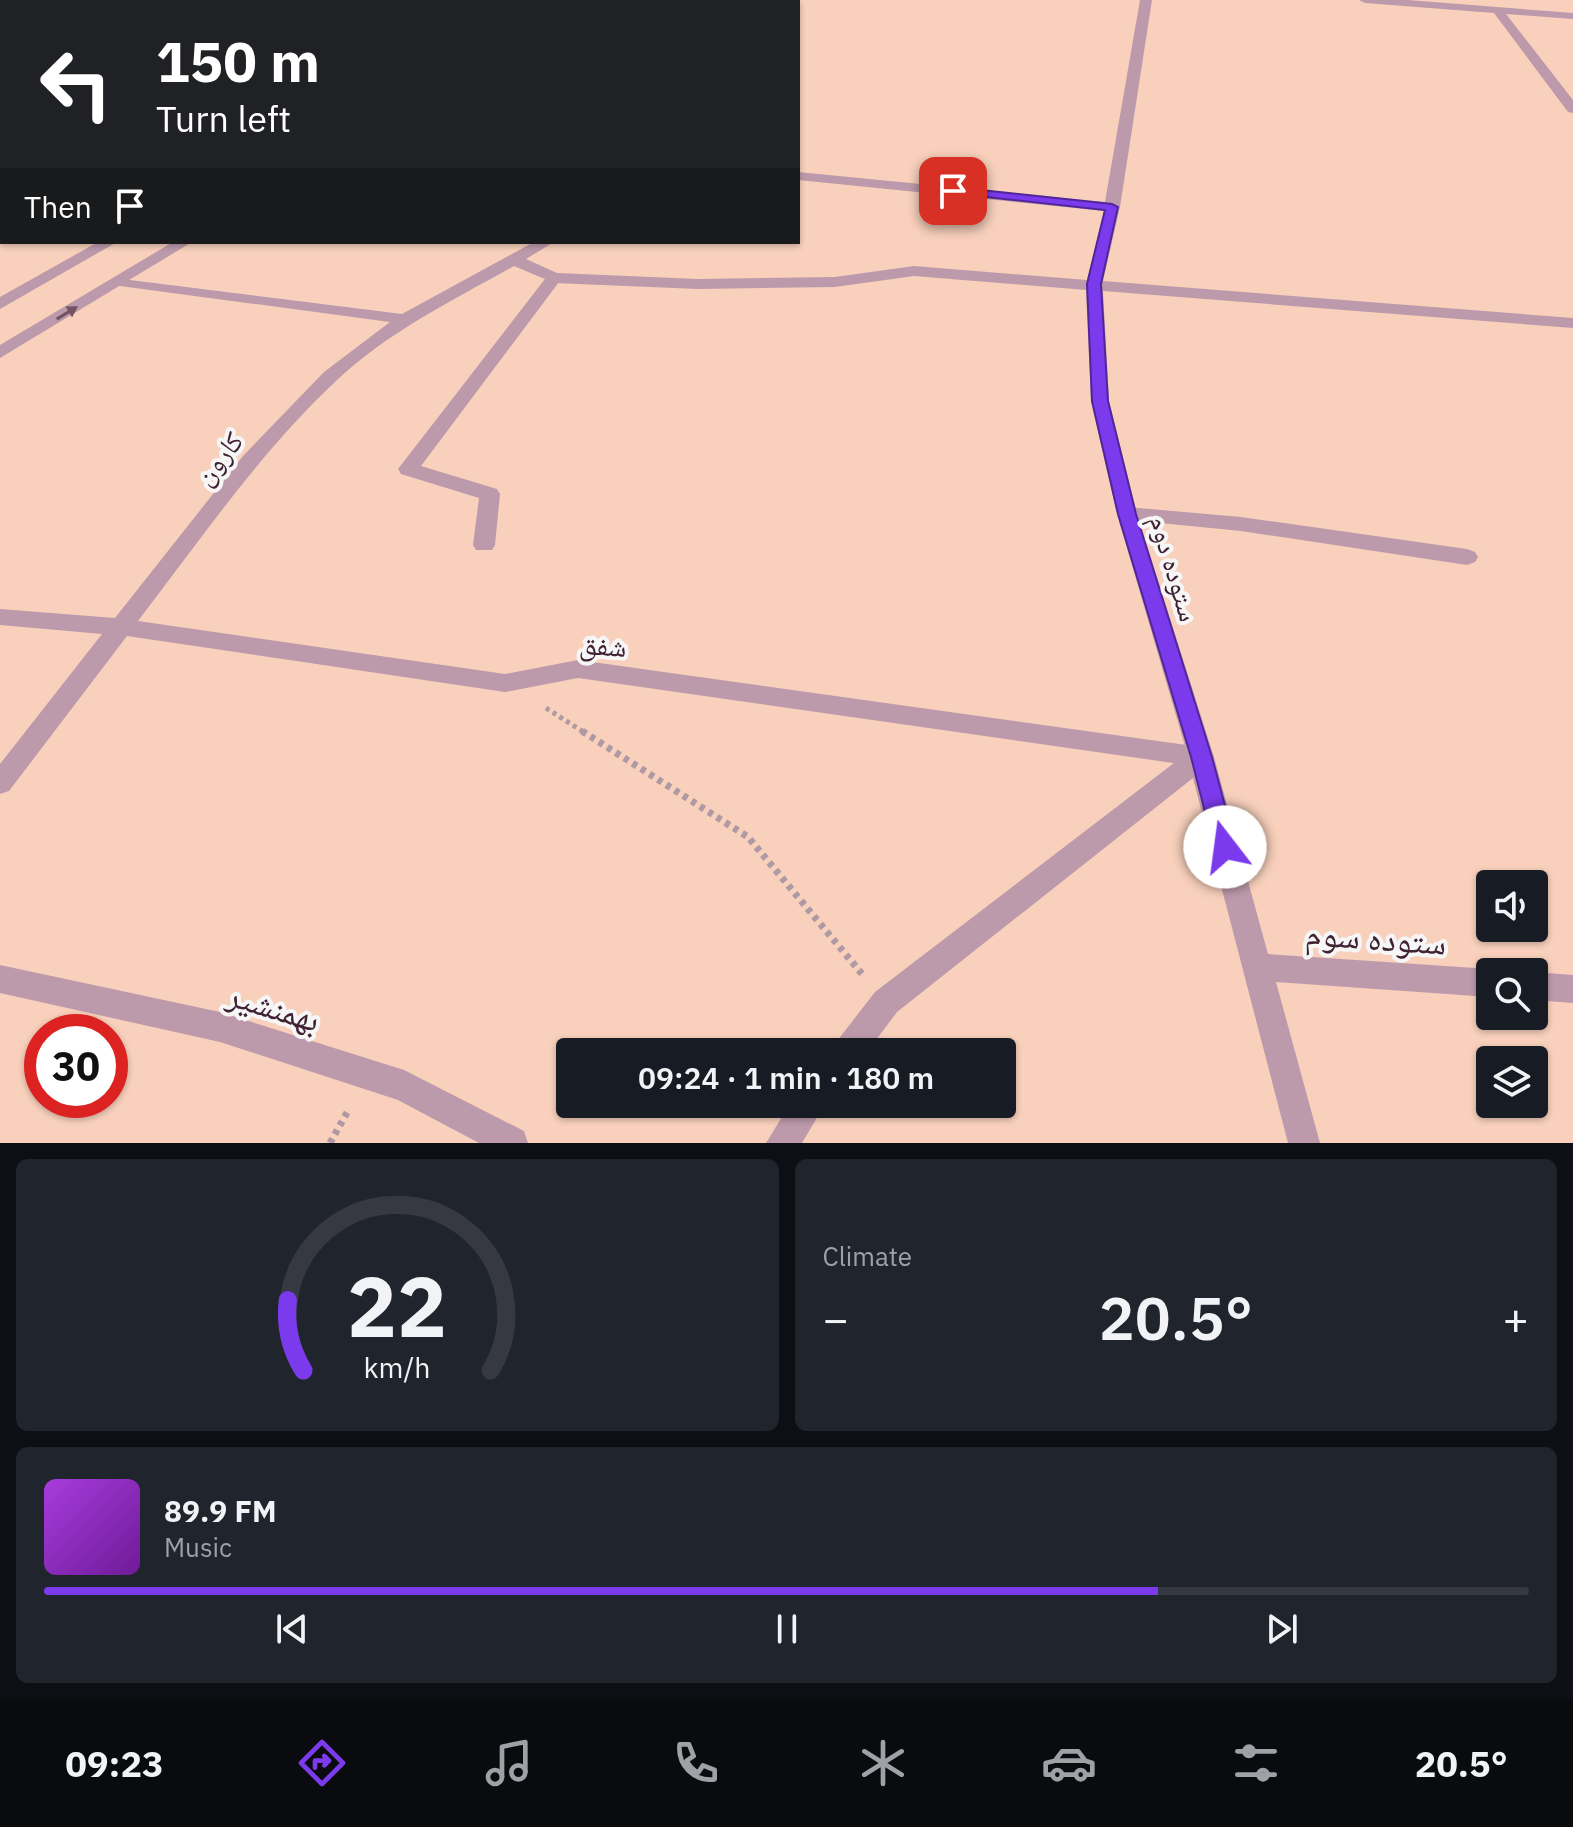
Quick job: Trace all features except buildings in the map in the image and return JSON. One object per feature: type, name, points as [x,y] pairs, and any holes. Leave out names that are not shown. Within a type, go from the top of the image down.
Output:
[{"type":"street","name":"ستوده دوم","points":[[1146,0],[1112,207],[1094,284],[1100,401],[1127,514],[1201,757],[1304,1143]]},
{"type":"street","points":[[1365,0],[1573,16]]},
{"type":"street","points":[[1497,10],[1573,109]]},
{"type":"street","points":[[800,176],[1112,207]]},
{"type":"street","points":[[0,304],[105,244]]},
{"type":"street","points":[[0,353],[181,244]]},
{"type":"street","name":"کارون","points":[[0,783],[250,460],[330,376],[405,319],[542,244]]},
{"type":"street","points":[[513,259],[554,278],[698,284],[820,282],[914,271],[1573,323]]},
{"type":"street","points":[[484,545],[490,494],[408,469],[554,278]]},
{"type":"street","points":[[120,281],[405,319]]},
{"type":"street","points":[[1127,514],[1241,524],[1467,557]]},
{"type":"street","name":"شفق","points":[[0,617],[122,627],[505,683],[578,669],[1201,757]]},
{"type":"street","points":[[859,1038],[886,1002],[1201,757]]},
{"type":"street","name":"ستوده سوم","points":[[1256,967],[1476,982]]},
{"type":"street","name":"بهمنشیر","points":[[0,979],[235,1032],[404,1086],[512,1143]]},
{"type":"street","points":[[1548,987],[1573,989]]},
{"type":"street","points":[[782,1143],[799,1118]]},
{"type":"path","points":[[505,683],[748,837],[886,1002]]},
{"type":"shaded area","points":[[800,0],[1573,0],[1573,1143],[0,1143],[0,244],[800,244]]},
{"type":"route","points":[[953,191],[1112,207],[1094,284],[1100,401],[1127,514],[1225,847]]}]
